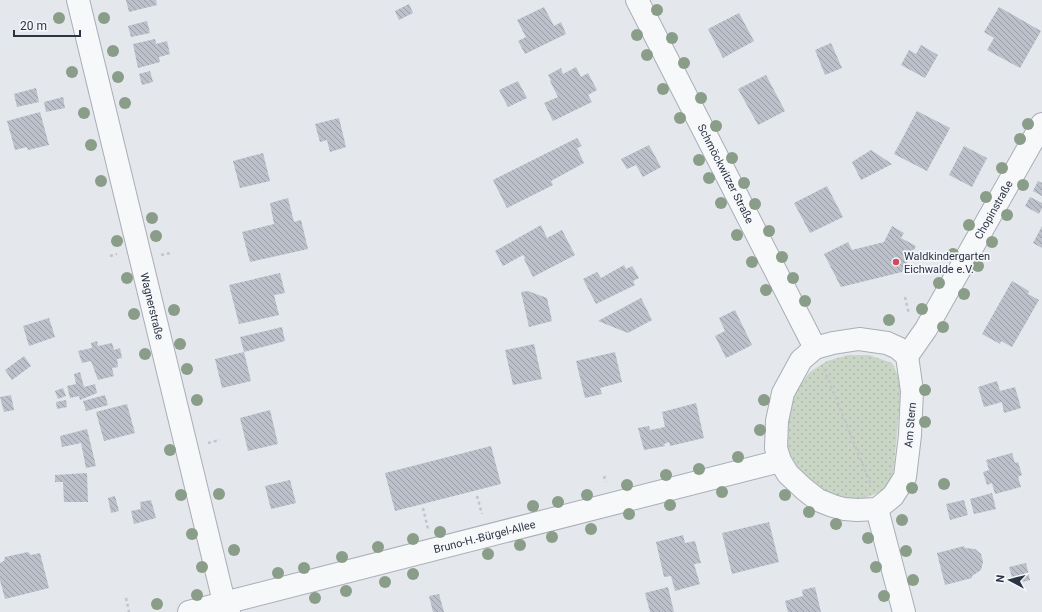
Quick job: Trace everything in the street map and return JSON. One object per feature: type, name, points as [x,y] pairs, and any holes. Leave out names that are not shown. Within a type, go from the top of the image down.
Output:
[{"type":"street","name":"Wagnerstraße","points":[[78,0],[227,607]]},
{"type":"street","name":"Schmöckwitzer Straße","points":[[637,0],[815,348]]},
{"type":"street","name":"Chopinstraße","points":[[907,356],[926,330],[1042,124]]},
{"type":"street","points":[[904,612],[877,508],[844,510],[818,500],[788,474],[780,461],[776,448],[777,421],[783,392],[801,360],[815,348],[833,343],[859,339],[887,342],[898,348],[907,356]]},
{"type":"street","name":"Am Stern","points":[[877,508],[893,496],[904,476],[910,435],[912,391],[907,356]]},
{"type":"street","name":"Bruno-H.-Bürgel-Allee","points":[[189,612],[227,607],[780,461]]},
{"type":"path","points":[[815,348],[874,492],[877,508]]},
{"type":"path","points":[[126,598],[129,612]]},
{"type":"green space","points":[[848,355],[869,355],[892,363],[899,377],[901,391],[893,476],[885,490],[860,500],[845,500],[830,495],[810,482],[797,469],[785,442],[785,426],[794,394],[798,387],[810,372],[827,361]]},
{"type":"building","points":[[126,0],[156,0],[157,5],[129,12]]},
{"type":"building","points":[[409,4],[413,13],[399,20],[395,11]]},
{"type":"building","points":[[544,7],[554,26],[561,22],[566,34],[525,54],[518,41],[526,37],[517,20]]},
{"type":"building","points":[[999,7],[1041,31],[1020,68],[987,50],[994,38],[984,32]]},
{"type":"building","points":[[739,13],[754,41],[723,58],[708,29]]},
{"type":"building","points":[[147,21],[150,33],[131,37],[128,26]]},
{"type":"building","points":[[155,39],[156,44],[167,41],[170,54],[159,57],[160,62],[138,68],[133,44]]},
{"type":"building","points":[[831,43],[842,68],[825,75],[815,50]]},
{"type":"building","points":[[921,45],[938,55],[925,78],[901,65],[909,50],[916,54]]},
{"type":"building","points":[[576,67],[581,77],[588,73],[597,90],[588,95],[592,102],[553,121],[544,103],[558,97],[548,75],[561,68],[563,74]]},
{"type":"building","points":[[150,71],[153,82],[142,85],[139,74]]},
{"type":"building","points":[[766,75],[785,111],[758,125],[738,89]]},
{"type":"building","points":[[518,81],[527,98],[508,107],[499,90]]},
{"type":"building","points":[[36,88],[39,102],[17,107],[14,94]]},
{"type":"building","points":[[63,97],[65,108],[46,112],[44,102]]},
{"type":"building","points":[[917,111],[950,128],[927,171],[894,154]]},
{"type":"building","points":[[40,112],[49,145],[28,150],[27,147],[15,150],[7,121]]},
{"type":"building","points":[[339,118],[346,147],[330,152],[327,140],[320,142],[315,124]]},
{"type":"building","points":[[577,138],[582,146],[577,148],[584,163],[551,181],[553,185],[507,208],[493,180]]},
{"type":"building","points":[[649,145],[661,167],[643,177],[636,165],[627,169],[621,159]]},
{"type":"building","points":[[964,146],[987,158],[972,187],[949,175]]},
{"type":"building","points":[[871,150],[892,164],[861,180],[852,162]]},
{"type":"building","points":[[263,153],[270,181],[240,188],[233,161]]},
{"type":"building","points":[[1038,181],[1042,183],[1042,196],[1033,191]]},
{"type":"building","points":[[827,186],[843,217],[810,233],[794,203]]},
{"type":"building","points":[[1030,197],[1042,203],[1042,208],[1039,214],[1025,206]]},
{"type":"building","points":[[288,198],[294,222],[301,220],[308,249],[250,262],[242,232],[274,224],[270,203]]},
{"type":"building","points":[[541,225],[547,238],[562,230],[575,255],[533,277],[523,255],[503,266],[495,251]]},
{"type":"building","points":[[892,226],[904,233],[901,238],[916,246],[902,272],[841,287],[824,254],[848,242],[852,250],[884,242]]},
{"type":"building","points":[[1042,226],[1042,248],[1033,243]]},
{"type":"building","points":[[624,265],[626,269],[632,266],[639,278],[633,281],[635,285],[596,304],[583,279],[597,272],[601,278]]},
{"type":"building","points":[[280,273],[285,293],[274,295],[279,315],[239,324],[229,285]]},
{"type":"building","points":[[1012,281],[1029,291],[1028,294],[1039,300],[1012,347],[1001,341],[1000,344],[982,334]]},
{"type":"building","points":[[528,291],[547,298],[552,321],[529,327],[521,292]]},
{"type":"building","points":[[641,298],[652,320],[628,333],[598,321]]},
{"type":"building","points":[[735,310],[752,345],[726,358],[715,336],[725,331],[719,318]]},
{"type":"building","points":[[49,318],[55,337],[29,346],[23,326]]},
{"type":"building","points":[[282,327],[285,341],[244,352],[240,337]]},
{"type":"building","points":[[97,341],[98,346],[112,343],[114,350],[120,348],[122,358],[117,359],[118,367],[112,368],[114,376],[98,380],[91,361],[82,363],[78,351],[92,348],[91,343]]},
{"type":"building","points":[[534,344],[542,379],[513,385],[505,350]]},
{"type":"building","points":[[244,352],[251,381],[222,388],[215,359]]},
{"type":"building","points":[[615,352],[622,382],[600,388],[602,394],[585,398],[576,361]]},
{"type":"building","points":[[24,356],[31,366],[12,380],[5,370]]},
{"type":"building","points":[[80,372],[84,387],[95,384],[97,393],[80,400],[79,396],[70,398],[67,386],[76,384],[74,374]]},
{"type":"building","points":[[997,381],[1000,391],[1015,387],[1021,408],[1004,413],[1002,402],[984,407],[978,387]]},
{"type":"building","points":[[63,388],[66,396],[58,399],[55,391]]},
{"type":"building","points":[[11,395],[14,410],[4,412],[0,397]]},
{"type":"building","points":[[105,395],[108,405],[86,411],[83,401]]},
{"type":"building","points":[[66,400],[67,407],[57,409],[56,402]]},
{"type":"building","points":[[696,403],[704,438],[670,446],[669,442],[664,444],[665,446],[644,450],[638,428],[649,426],[650,430],[665,427],[662,412]]},
{"type":"building","points":[[127,404],[135,433],[104,441],[96,412]]},
{"type":"building","points":[[270,410],[278,444],[248,451],[240,418]]},
{"type":"building","points":[[87,429],[96,466],[86,468],[81,443],[62,447],[60,436]]},
{"type":"building","points":[[491,446],[501,484],[395,511],[385,473]]},
{"type":"building","points":[[1012,453],[1015,463],[1018,462],[1022,475],[1018,477],[1021,487],[995,494],[992,483],[987,485],[983,472],[989,470],[986,460]]},
{"type":"building","points":[[87,473],[88,502],[64,502],[63,482],[55,482],[55,475]]},
{"type":"building","points":[[290,480],[296,503],[271,509],[265,486]]},
{"type":"building","points":[[992,493],[996,509],[974,514],[970,499]]},
{"type":"building","points":[[115,496],[119,511],[111,513],[108,498]]},
{"type":"building","points":[[151,500],[156,518],[134,524],[131,511],[141,509],[140,502]]},
{"type":"building","points":[[964,500],[968,515],[950,520],[946,504]]},
{"type":"building","points":[[769,522],[779,562],[732,574],[722,533]]},
{"type":"building","points":[[683,535],[685,543],[695,541],[701,563],[694,564],[700,584],[675,591],[671,576],[664,577],[656,542]]},
{"type":"building","points":[[964,546],[965,548],[975,549],[981,554],[983,562],[981,570],[972,576],[972,578],[945,585],[937,553]]},
{"type":"building","points":[[28,552],[31,555],[40,553],[49,588],[5,599],[0,580],[0,563],[4,561],[5,557]]},
{"type":"building","points":[[1026,563],[1030,580],[1014,584],[1009,567]]},
{"type":"building","points":[[668,587],[674,612],[650,612],[645,593]]},
{"type":"building","points":[[815,587],[821,612],[788,612],[785,601],[803,596],[802,590]]},
{"type":"building","points":[[439,594],[444,612],[433,612],[429,596]]},
{"type":"place","name":"Waldkindergarten Eichwalde e.V.","points":[[896,262]]}]
